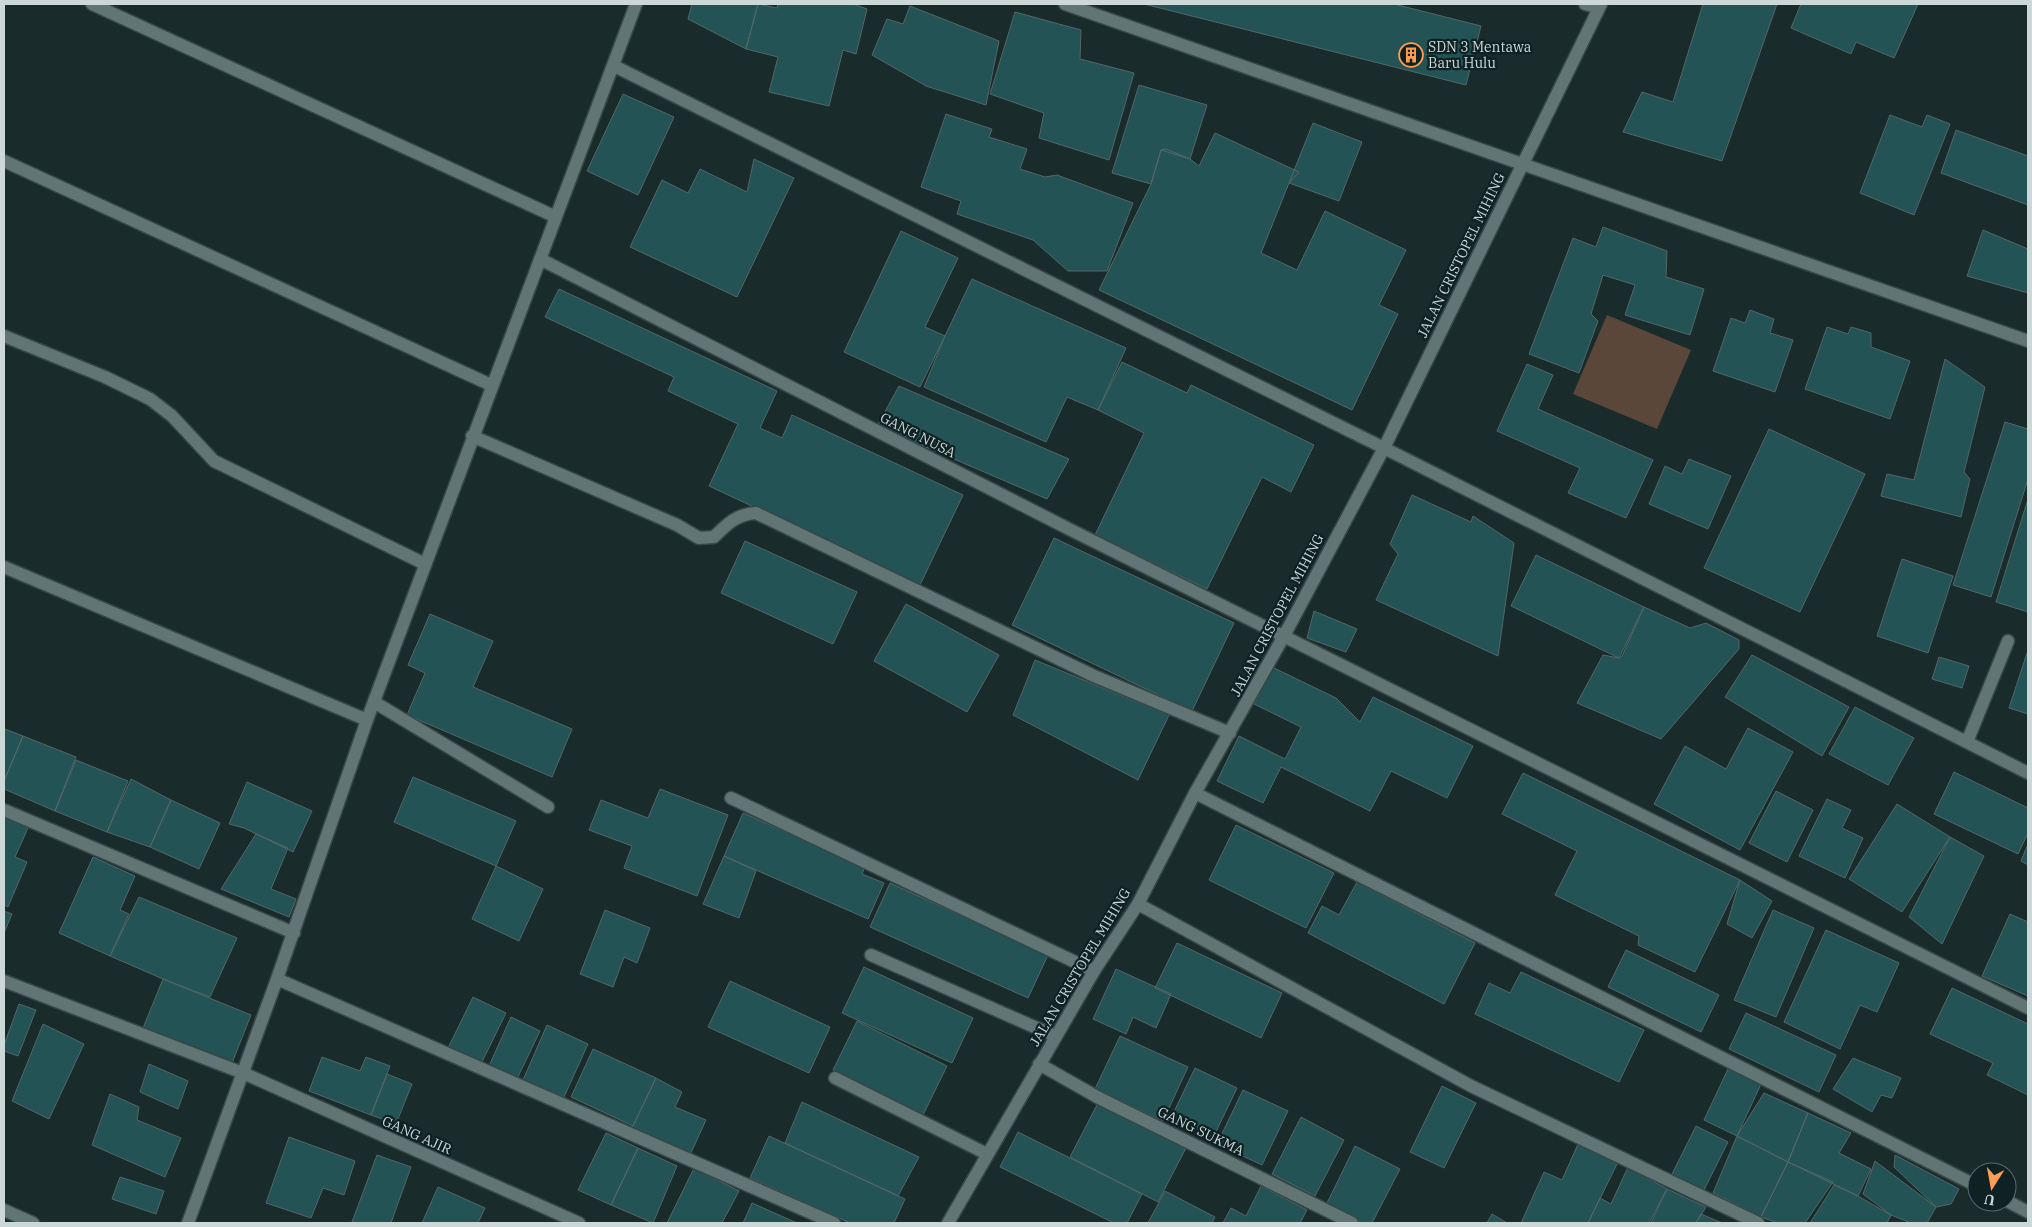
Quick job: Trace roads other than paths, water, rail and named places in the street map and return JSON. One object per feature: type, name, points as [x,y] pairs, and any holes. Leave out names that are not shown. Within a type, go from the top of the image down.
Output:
[{"type":"street","points":[[92,4],[556,217]]},
{"type":"street","points":[[188,1223],[294,932],[367,720],[491,385],[636,4]]},
{"type":"street","points":[[1065,4],[2028,341]]},
{"type":"street","points":[[1585,4],[1600,6]]},
{"type":"street","name":"JALAN CRISTOPEL MIHING","points":[[951,1222],[987,1154],[1055,1036],[1094,971],[1138,904],[1196,793],[1284,636],[1384,448],[1600,6]]},
{"type":"street","points":[[614,66],[1384,448],[2028,773]]},
{"type":"street","points":[[4,161],[491,385]]},
{"type":"street","name":"GANG NUSA","points":[[540,259],[1284,636],[2028,1008]]},
{"type":"street","points":[[4,336],[105,377],[150,399],[172,416],[214,460],[425,564]]},
{"type":"street","points":[[472,436],[677,525],[699,538],[714,537],[729,522],[743,514],[756,513],[1094,676],[1230,734]]},
{"type":"street","points":[[4,567],[367,720]]},
{"type":"street","points":[[1967,742],[2008,641]]},
{"type":"street","points":[[374,702],[548,807]]},
{"type":"street","points":[[1196,793],[1967,1181]]},
{"type":"street","points":[[731,798],[1094,971]]},
{"type":"street","points":[[4,810],[294,932]]},
{"type":"street","points":[[1138,904],[1470,1086],[1758,1223]]},
{"type":"street","points":[[871,955],[1055,1036]]},
{"type":"street","points":[[277,979],[834,1223]]},
{"type":"street","name":"GANG AJIR","points":[[4,981],[243,1073],[579,1223]]},
{"type":"street","name":"GANG SUKMA","points":[[1039,1064],[1099,1098],[1352,1223]]},
{"type":"street","points":[[835,1078],[987,1154]]},
{"type":"street","points":[[4,1210],[33,1223]]},
{"type":"place","name":"SDN 3 Mentawa Baru Hulu","points":[[1411,55]]}]
